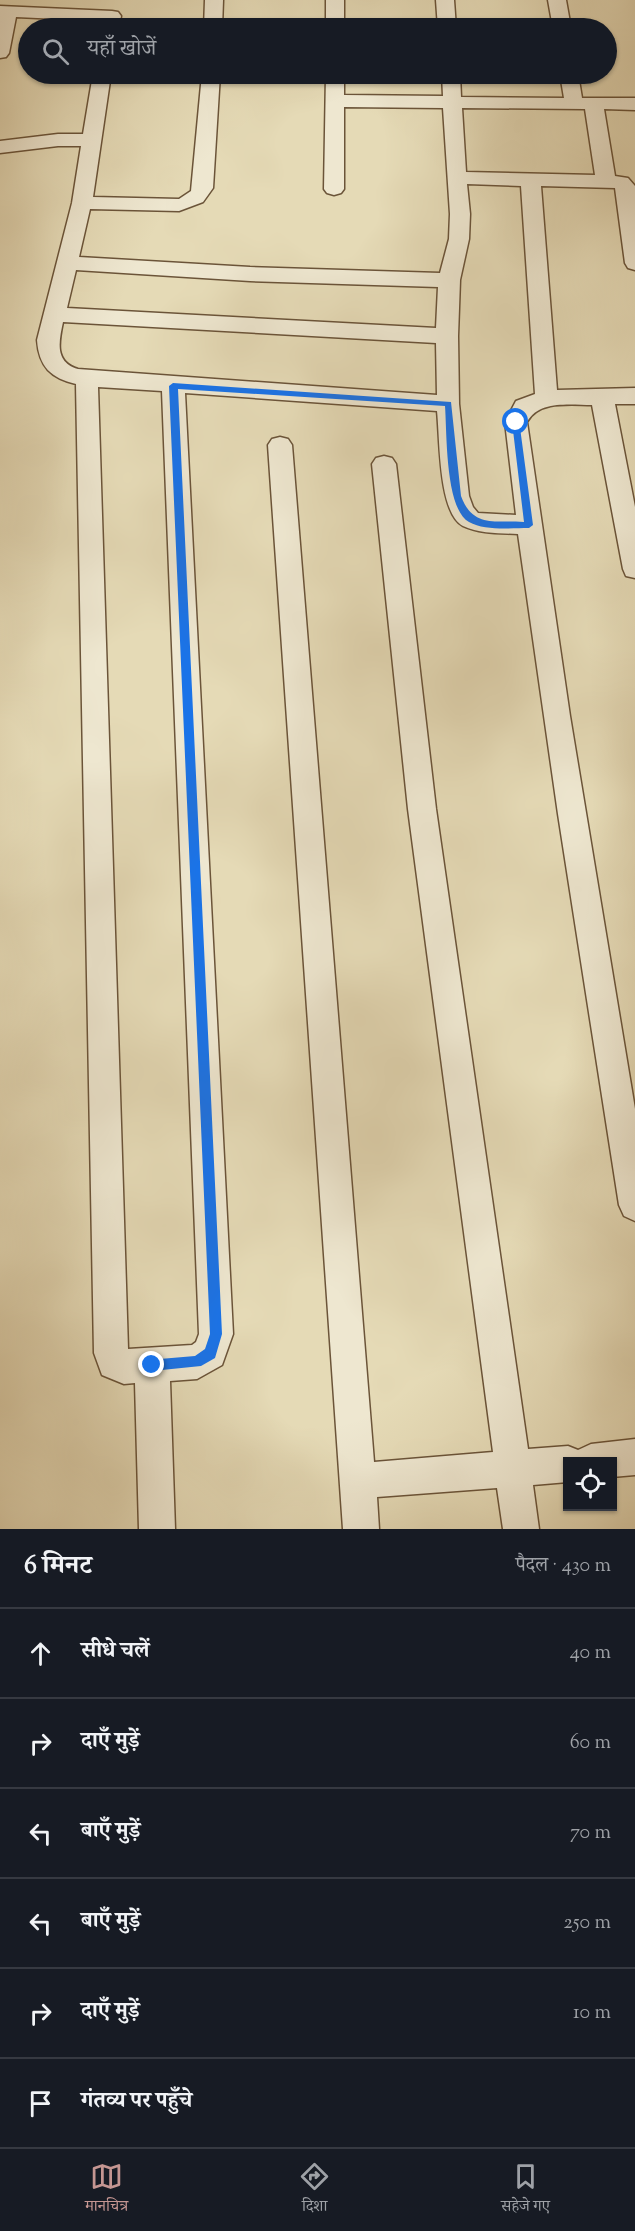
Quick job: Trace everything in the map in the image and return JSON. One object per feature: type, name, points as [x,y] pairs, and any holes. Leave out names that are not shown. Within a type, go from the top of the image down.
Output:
[{"type":"street","points":[[213,18],[214,0]]},
{"type":"street","points":[[335,0],[335,18]]},
{"type":"street","points":[[445,0],[446,18]]},
{"type":"street","points":[[557,0],[560,18]]},
{"type":"street","points":[[0,53],[4,11],[114,15]]},
{"type":"street","points":[[100,84],[82,203],[69,263],[53,314],[48,340],[48,356],[56,368],[71,376],[173,386],[448,404]]},
{"type":"street","points":[[82,203],[179,205],[199,197],[203,188],[210,84]]},
{"type":"street","points":[[334,84],[334,189]]},
{"type":"street","points":[[452,84],[460,214],[459,239],[449,280],[447,336],[448,404],[456,496],[462,511],[471,519],[482,523],[529,525]]},
{"type":"street","points":[[574,84],[584,103],[606,181]]},
{"type":"street","points":[[334,101],[453,104],[635,104]]},
{"type":"street","points":[[0,147],[58,140],[92,140]]},
{"type":"street","points":[[456,178],[621,182],[625,186],[635,263]]},
{"type":"street","points":[[531,180],[546,398]]},
{"type":"street","points":[[69,263],[250,274],[449,280]]},
{"type":"street","points":[[53,314],[447,336]]},
{"type":"street","points":[[87,378],[111,1353],[114,1363],[124,1367],[197,1362],[210,1353],[216,1334],[173,386]]},
{"type":"street","points":[[635,396],[546,398],[524,407],[516,422],[566,773],[635,1205]]},
{"type":"street","points":[[602,397],[635,569]]},
{"type":"street","points":[[280,445],[361,1529]]},
{"type":"street","points":[[384,464],[422,809],[521,1529]]},
{"type":"street","points":[[152,1365],[157,1529]]},
{"type":"street","points":[[617,1459],[635,1457]]},
{"type":"street","points":[[357,1481],[563,1464]]},
{"type":"route","points":[[152,1365],[197,1362],[210,1353],[216,1334],[173,386],[448,404],[456,496],[462,511],[471,519],[482,523],[529,525],[516,422]]}]
